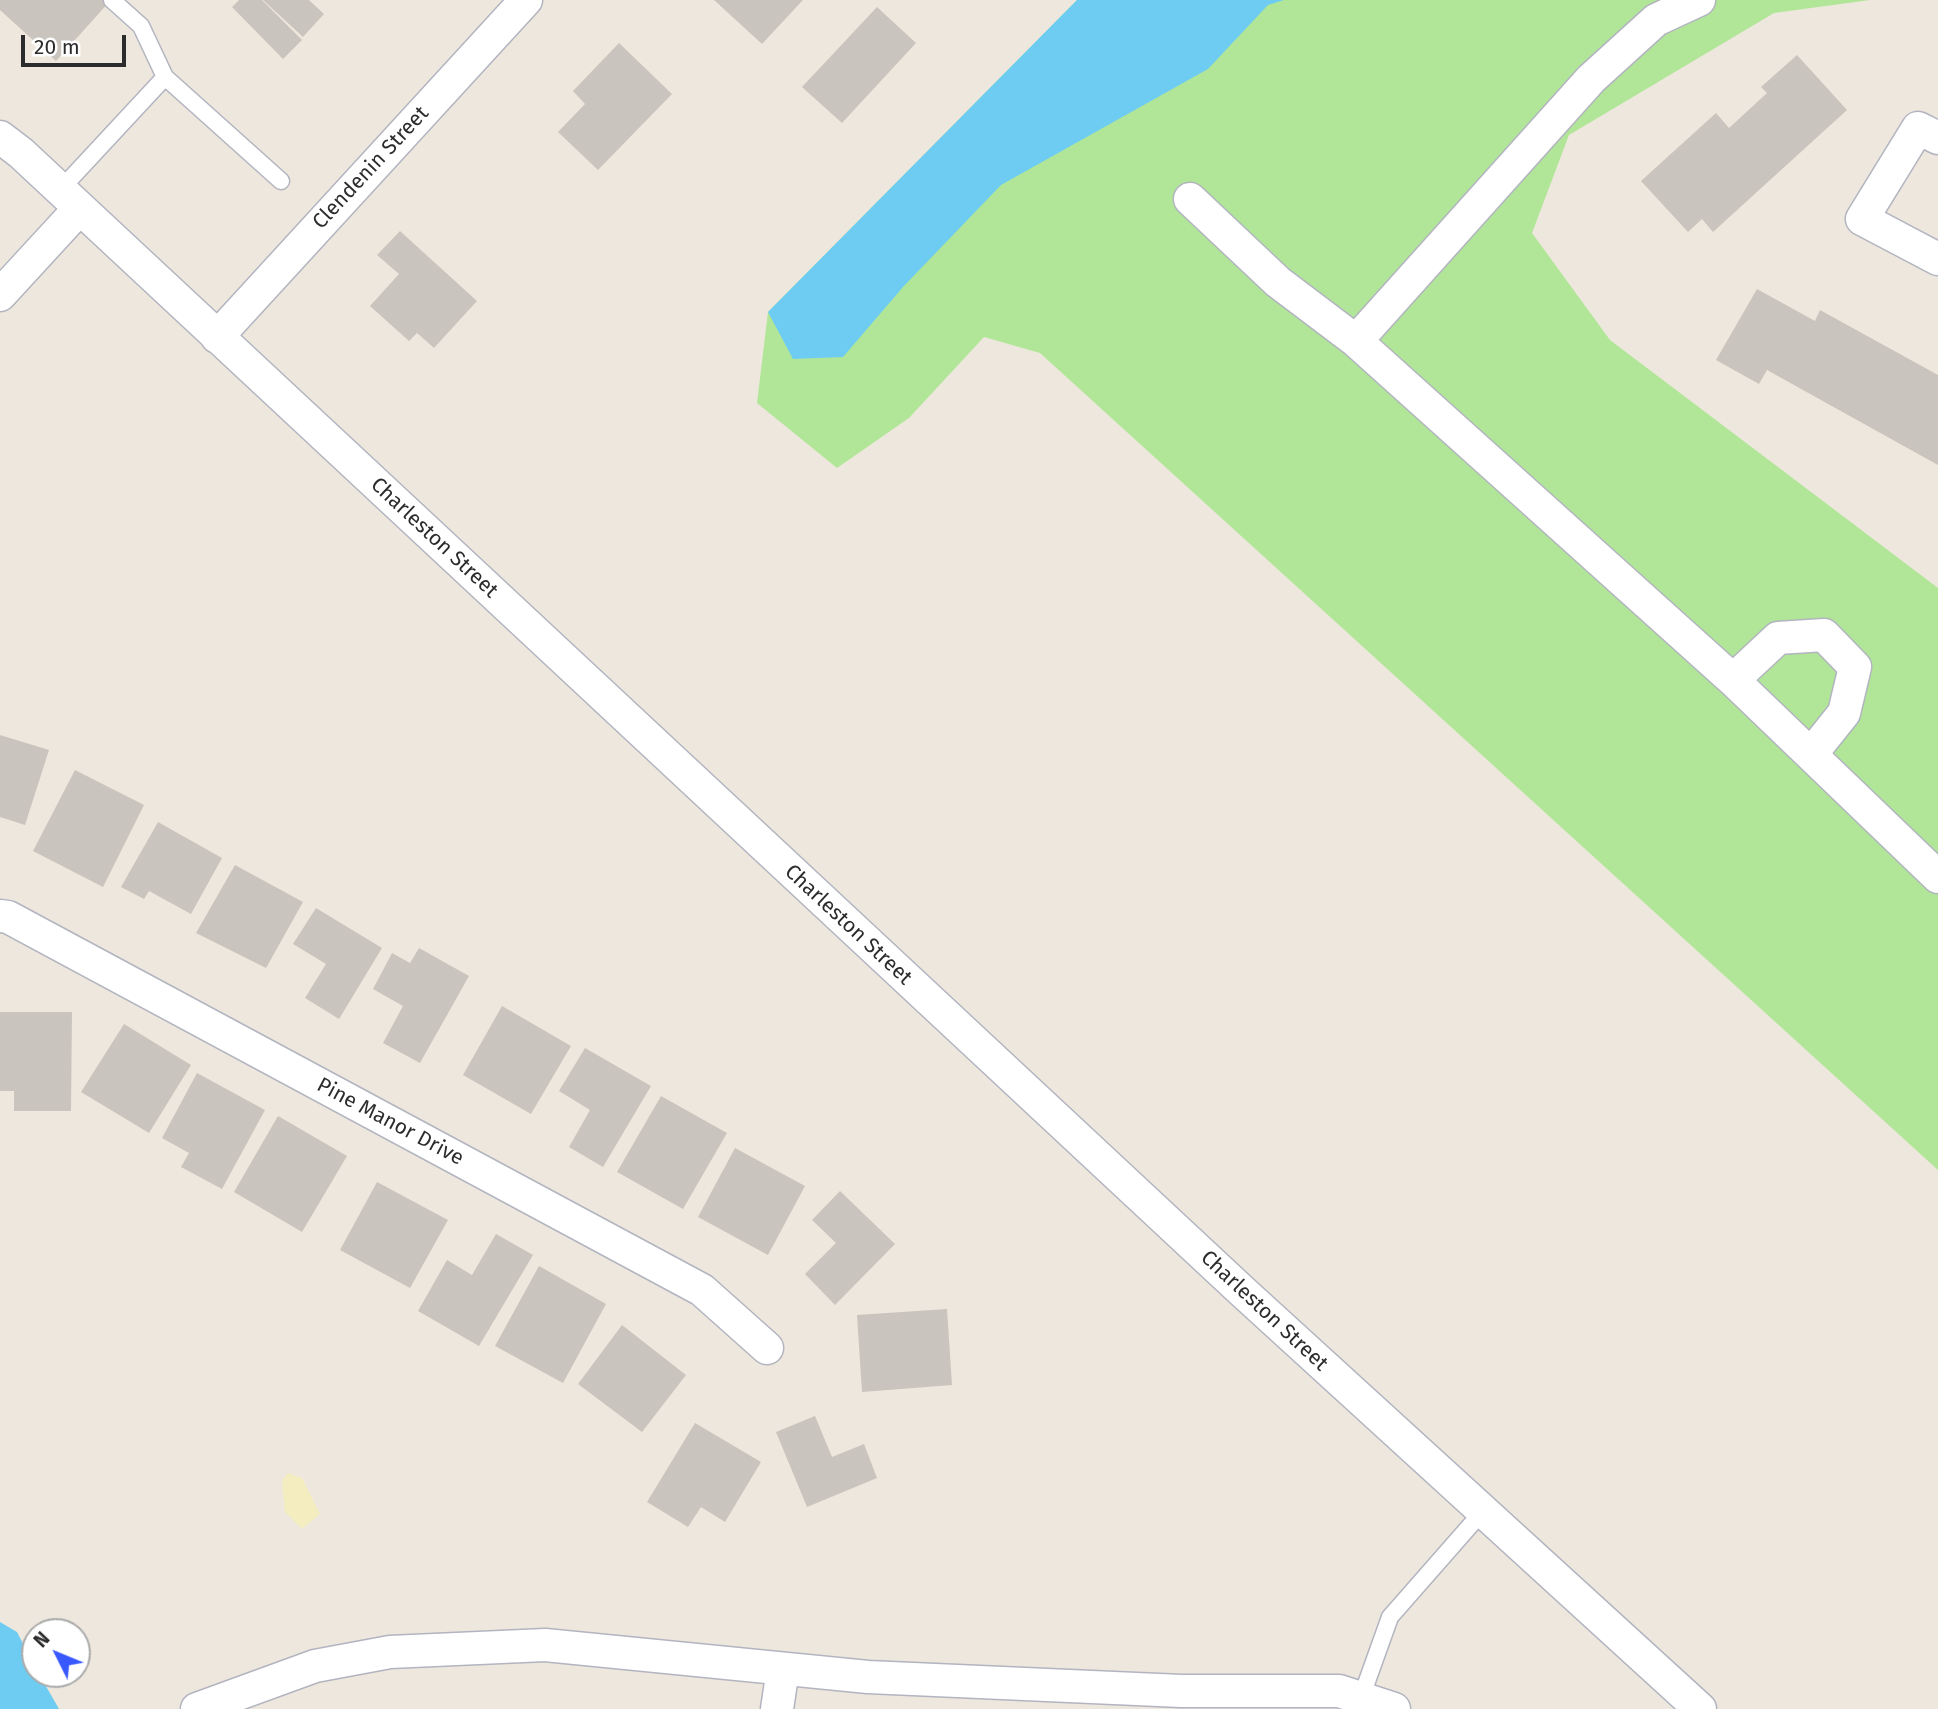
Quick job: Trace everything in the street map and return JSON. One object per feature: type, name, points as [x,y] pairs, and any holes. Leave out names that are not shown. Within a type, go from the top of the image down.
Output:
[{"type":"street","name":"Clendenin Street","points":[[217,337],[526,0]]},
{"type":"street","points":[[1356,341],[1591,79],[1656,20],[1699,0]]},
{"type":"street","points":[[1938,138],[1918,128],[1862,219],[1938,259]]},
{"type":"street","name":"Charleston Street","points":[[0,137],[70,199],[1243,1292],[1700,1709]]},
{"type":"street","points":[[0,295],[70,199]]},
{"type":"street","points":[[1190,199],[1278,282],[1356,341],[1733,680],[1812,753],[1938,877]]},
{"type":"street","points":[[1733,680],[1777,638],[1824,635],[1855,667],[1844,713],[1812,753]]},
{"type":"street","name":"Pine Manor Drive","points":[[0,916],[8,917],[702,1290],[767,1348]]},
{"type":"street","points":[[197,1709],[315,1665],[390,1652],[545,1645],[868,1677],[1181,1691],[1339,1691],[1394,1709]]},
{"type":"street","points":[[778,1709],[783,1669]]},
{"type":"lane","points":[[112,0],[141,26],[165,77],[281,181]]},
{"type":"lane","points":[[70,199],[165,77]]},
{"type":"lane","points":[[1361,1698],[1390,1617],[1483,1511]]},
{"type":"green space","points":[[1077,0],[1870,0],[1774,13],[1569,135],[1532,233],[1610,340],[1938,588],[1938,1170],[1040,353],[984,337],[909,418],[837,468],[757,403],[768,312]]},
{"type":"sand","points":[[288,1473],[302,1478],[320,1514],[302,1529],[285,1512],[282,1481]]},
{"type":"water","points":[[1077,0],[1284,0],[1268,5],[1208,69],[1001,185],[903,287],[843,357],[793,359],[768,312]]},
{"type":"water","points":[[0,1622],[17,1632],[21,1640],[21,1688],[47,1688],[59,1709],[0,1709]]},
{"type":"building","points":[[0,0],[111,0],[56,61],[0,10]]},
{"type":"building","points":[[239,0],[262,0],[302,40],[283,59],[232,7]]},
{"type":"building","points":[[263,0],[309,0],[324,14],[303,37]]},
{"type":"building","points":[[714,0],[803,0],[762,44]]},
{"type":"building","points":[[877,7],[916,43],[842,123],[802,87]]},
{"type":"building","points":[[619,43],[672,94],[598,170],[558,132],[585,104],[573,91]]},
{"type":"building","points":[[1797,55],[1847,110],[1713,232],[1702,219],[1688,232],[1641,181],[1716,113],[1729,128],[1767,93],[1761,87]]},
{"type":"building","points":[[400,231],[477,301],[434,348],[417,333],[409,341],[370,306],[399,274],[377,255]]},
{"type":"building","points":[[1757,289],[1815,321],[1820,310],[1938,375],[1938,465],[1767,370],[1759,384],[1716,360]]},
{"type":"building","points":[[0,735],[49,750],[25,825],[0,817]]},
{"type":"building","points":[[75,770],[144,805],[103,887],[33,851]]},
{"type":"building","points":[[158,822],[222,858],[191,914],[149,891],[144,899],[121,887]]},
{"type":"building","points":[[235,865],[303,902],[266,968],[196,933]]},
{"type":"building","points":[[316,908],[382,948],[339,1019],[305,998],[326,964],[293,944]]},
{"type":"building","points":[[419,948],[469,976],[420,1063],[383,1043],[403,1006],[373,989],[392,953],[410,963]]},
{"type":"building","points":[[502,1006],[571,1046],[531,1114],[463,1075]]},
{"type":"building","points":[[0,1012],[72,1012],[71,1111],[14,1111],[14,1091],[0,1091]]},
{"type":"building","points":[[124,1024],[191,1065],[149,1133],[81,1092]]},
{"type":"building","points":[[585,1048],[651,1086],[603,1167],[569,1147],[590,1110],[559,1091]]},
{"type":"building","points":[[197,1073],[265,1110],[222,1189],[181,1167],[189,1153],[162,1138]]},
{"type":"building","points":[[661,1096],[727,1133],[683,1209],[617,1172]]},
{"type":"building","points":[[278,1116],[347,1156],[302,1232],[234,1192]]},
{"type":"building","points":[[735,1148],[805,1186],[768,1255],[698,1217]]},
{"type":"building","points":[[377,1182],[448,1220],[410,1288],[340,1250]]},
{"type":"building","points":[[840,1191],[895,1244],[835,1305],[805,1274],[836,1243],[812,1220]]},
{"type":"building","points":[[496,1234],[533,1255],[479,1346],[418,1311],[447,1260],[472,1275]]},
{"type":"building","points":[[539,1266],[606,1304],[563,1383],[495,1346]]},
{"type":"building","points":[[947,1309],[952,1385],[862,1392],[857,1315]]},
{"type":"building","points":[[622,1325],[686,1375],[642,1432],[578,1384]]},
{"type":"building","points":[[815,1416],[832,1457],[864,1444],[877,1478],[807,1507],[776,1432]]},
{"type":"building","points":[[695,1423],[761,1462],[725,1522],[701,1507],[688,1527],[647,1502]]}]
